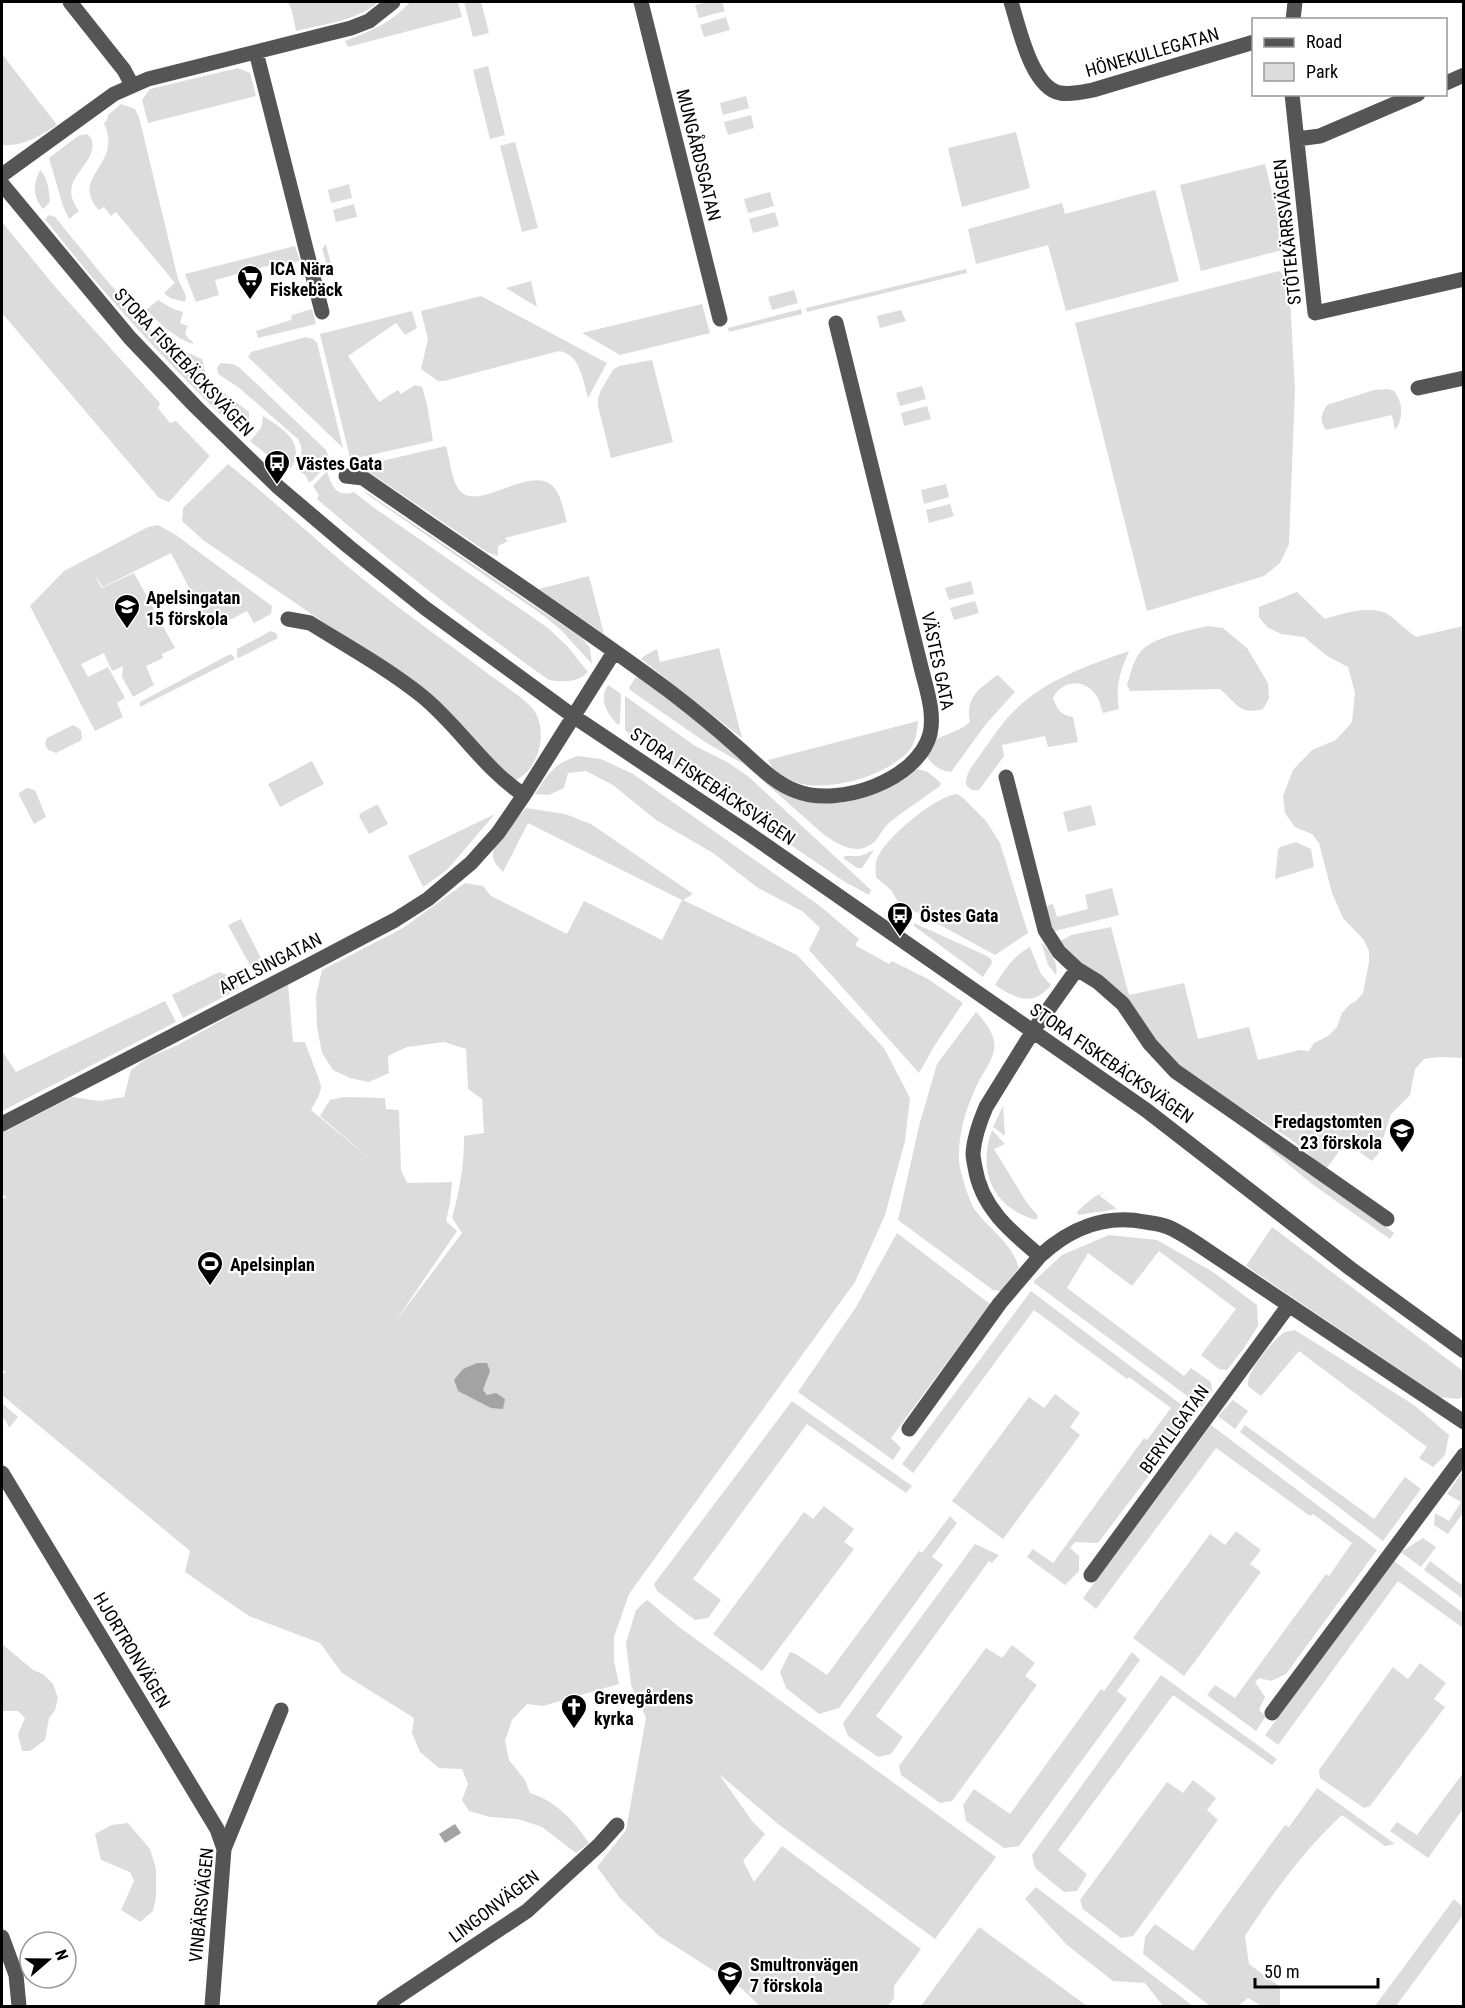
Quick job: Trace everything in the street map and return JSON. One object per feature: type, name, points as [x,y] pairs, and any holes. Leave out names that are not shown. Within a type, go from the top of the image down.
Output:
[{"type":"street","points":[[70,2],[124,70],[132,85]]},
{"type":"street","points":[[2,175],[114,94],[132,85],[351,28],[369,21],[393,2]]},
{"type":"street","name":"MUNGÅRDSGATAN","points":[[640,2],[720,319]]},
{"type":"street","name":"HÖNEKULLEGATAN","points":[[1011,2],[1034,69],[1043,83],[1061,93],[1093,90],[1252,43]]},
{"type":"street","points":[[1293,18],[1295,2]]},
{"type":"street","points":[[256,52],[322,312]]},
{"type":"street","points":[[1447,83],[1464,75]]},
{"type":"street","points":[[1292,96],[1297,139],[1320,136],[1413,96]]},
{"type":"street","name":"STÖTEKÄRRSVÄGEN","points":[[1297,139],[1316,313],[1464,279]]},
{"type":"street","name":"STORA FISKEBÄCKSVÄGEN","points":[[2,184],[130,338],[196,408],[277,486],[425,608],[573,716],[748,833],[1179,1134],[1351,1269],[1464,1351]]},
{"type":"street","name":"VÄSTES GATA","points":[[346,476],[363,478],[614,652],[705,718],[778,782],[797,792],[814,796],[832,797],[858,792],[889,779],[917,757],[927,742],[932,719],[836,324]]},
{"type":"street","points":[[1418,388],[1464,378]]},
{"type":"street","points":[[288,619],[310,623],[422,696],[448,720],[491,767],[524,795]]},
{"type":"street","points":[[573,716],[614,652]]},
{"type":"street","name":"APELSINGATAN","points":[[2,1124],[310,965],[395,920],[428,899],[471,863],[498,833],[573,716]]},
{"type":"street","points":[[1006,777],[1045,930],[1059,952],[1077,969],[1098,982],[1124,1004],[1150,1044],[1175,1071],[1388,1219]]},
{"type":"street","points":[[1040,1256],[1001,1221],[987,1202],[978,1183],[973,1153],[986,1107],[1033,1031],[1077,969]]},
{"type":"street","points":[[909,1429],[1000,1304],[1040,1256],[1054,1243],[1087,1225],[1107,1220],[1134,1219],[1165,1226],[1184,1235],[1464,1422]]},
{"type":"street","name":"BERYLLGATAN","points":[[1091,1575],[1289,1305]]},
{"type":"street","points":[[1272,1713],[1464,1455]]},
{"type":"street","name":"HJORTRONVÄGEN","points":[[2,1473],[217,1829],[224,1849]]},
{"type":"street","name":"VINBÄRSVÄGEN","points":[[212,2007],[224,1849],[281,1710]]},
{"type":"street","name":"LINGONVÄGEN","points":[[384,2007],[527,1911],[599,1845],[617,1825]]},
{"type":"street","points":[[2,1937],[16,1975],[19,2007]]},
{"type":"green space","points":[[288,2],[378,2],[350,18],[296,31]]},
{"type":"green space","points":[[410,2],[458,2],[462,17],[348,47],[345,41],[388,21]]},
{"type":"green space","points":[[464,2],[481,2],[489,33],[473,37]]},
{"type":"green space","points":[[722,2],[725,11],[699,18],[695,5]]},
{"type":"green space","points":[[726,17],[730,30],[704,37],[700,25]]},
{"type":"green space","points":[[2,54],[57,125],[31,140],[9,145],[2,145]]},
{"type":"green space","points":[[488,66],[505,135],[490,139],[473,70]]},
{"type":"green space","points":[[238,68],[250,73],[256,96],[148,123],[142,100],[150,89]]},
{"type":"green space","points":[[746,96],[749,108],[723,115],[720,103]]},
{"type":"green space","points":[[121,104],[135,109],[139,117],[178,279],[186,296],[185,302],[170,298],[164,293],[175,283],[116,212],[111,216],[104,207],[99,210],[91,198],[92,179],[107,150],[108,138],[104,123],[108,115]]},
{"type":"green space","points":[[751,115],[754,128],[728,135],[724,122]]},
{"type":"green space","points":[[1016,132],[1030,188],[962,207],[948,148]]},
{"type":"green space","points":[[87,134],[91,138],[90,156],[74,180],[71,189],[72,199],[79,211],[69,219],[49,158],[78,136]]},
{"type":"green space","points":[[515,142],[538,228],[522,232],[500,146]]},
{"type":"green space","points":[[1265,164],[1286,249],[1201,271],[1180,185]]},
{"type":"green space","points":[[40,170],[49,189],[50,202],[43,209],[35,190]]},
{"type":"green space","points":[[349,184],[352,198],[331,203],[328,190]]},
{"type":"green space","points":[[1155,190],[1179,281],[1066,311],[1048,245],[976,264],[968,229],[1062,203],[1065,214]]},
{"type":"green space","points":[[770,192],[774,206],[748,213],[744,199]]},
{"type":"green space","points":[[354,204],[357,217],[336,222],[333,210]]},
{"type":"green space","points":[[775,212],[779,226],[753,233],[749,219]]},
{"type":"green space","points":[[49,215],[55,217],[151,331],[179,349],[202,359],[207,380],[249,412],[249,420],[239,432],[162,356],[114,302],[45,219]]},
{"type":"green space","points":[[2,222],[57,289],[160,403],[158,408],[170,423],[176,421],[210,456],[169,502],[159,498],[2,313]]},
{"type":"green space","points":[[326,244],[332,268],[327,275],[322,249]]},
{"type":"green space","points":[[295,246],[300,261],[267,266],[215,280],[219,295],[196,302],[185,274]]},
{"type":"green space","points":[[966,269],[967,273],[807,312],[806,308]]},
{"type":"green space","points":[[1279,271],[1289,279],[1295,390],[1289,544],[1280,563],[1264,576],[1147,611],[1075,323]]},
{"type":"green space","points":[[531,281],[537,307],[506,288]]},
{"type":"green space","points":[[794,290],[798,303],[772,310],[768,297]]},
{"type":"green space","points":[[481,296],[607,363],[588,398],[576,362],[566,353],[559,351],[444,381],[438,381],[421,369],[428,339],[421,311]]},
{"type":"green space","points":[[158,300],[183,312],[180,323],[188,326],[185,333],[193,344],[174,334],[146,310]]},
{"type":"green space","points":[[702,304],[710,333],[620,355],[582,333]]},
{"type":"green space","points":[[312,309],[316,324],[258,338],[256,331],[291,320],[292,315]]},
{"type":"green space","points":[[801,309],[802,314],[729,332],[728,328]]},
{"type":"green space","points":[[901,310],[906,321],[880,328],[877,316]]},
{"type":"green space","points":[[412,311],[417,328],[405,335],[396,323],[348,356],[379,402],[398,390],[401,394],[415,385],[422,387],[433,441],[352,459],[320,334]]},
{"type":"green space","points":[[306,337],[317,343],[343,448],[248,357],[251,352]]},
{"type":"green space","points":[[652,360],[673,442],[611,458],[598,406],[601,390],[613,370],[619,366]]},
{"type":"green space","points":[[221,363],[233,364],[240,368],[326,450],[331,461],[312,481],[308,482],[305,475],[296,469],[302,454],[298,439],[238,387],[218,374],[217,367]]},
{"type":"green space","points":[[922,386],[926,399],[900,406],[896,393]]},
{"type":"green space","points":[[1374,390],[1394,391],[1401,405],[1400,421],[1395,430],[1392,415],[1326,430],[1322,424],[1323,411],[1327,405]]},
{"type":"green space","points":[[927,406],[931,419],[904,426],[901,413]]},
{"type":"green space","points":[[263,416],[284,431],[294,444],[295,459],[291,468],[287,464],[283,468],[250,441],[261,428]]},
{"type":"green space","points":[[446,446],[453,475],[460,491],[468,496],[478,496],[516,484],[540,481],[550,484],[557,491],[567,522],[505,538],[508,541],[498,546],[498,556],[487,552],[360,466]]},
{"type":"green space","points":[[228,464],[374,588],[529,704],[538,718],[541,738],[536,759],[524,775],[516,780],[389,667],[203,540],[182,521],[183,508]]},
{"type":"green space","points":[[327,471],[330,481],[339,492],[354,492],[548,628],[567,646],[588,672],[570,681],[549,680],[489,637],[317,499],[319,495],[313,486]]},
{"type":"green space","points":[[946,484],[949,497],[924,504],[921,490]]},
{"type":"green space","points":[[363,490],[582,638],[590,648],[592,664],[561,630],[544,616]]},
{"type":"green space","points":[[950,504],[954,516],[929,523],[926,510]]},
{"type":"green space","name":"Apelsingatan 15 förskola","points":[[158,525],[176,535],[272,606],[271,614],[254,623],[247,611],[211,630],[171,553],[103,587],[94,574],[102,588],[134,573],[175,648],[162,654],[163,658],[146,666],[154,685],[133,697],[122,677],[123,666],[112,671],[104,653],[81,664],[88,677],[108,667],[125,698],[117,703],[123,717],[95,731],[30,606],[64,571],[148,527]]},
{"type":"green space","points":[[589,576],[604,634],[539,589]]},
{"type":"green space","points":[[971,581],[974,594],[949,600],[945,588]]},
{"type":"green space","points":[[1297,592],[1325,619],[1356,611],[1379,611],[1388,614],[1416,637],[1463,626],[1463,1058],[1424,1059],[1415,1069],[1410,1095],[1391,1114],[1378,1154],[1372,1161],[1346,1142],[1326,1169],[1292,1140],[1182,1070],[1075,962],[1059,942],[1071,935],[1111,927],[1129,995],[1184,983],[1198,1039],[1249,1027],[1258,1060],[1300,1050],[1309,1051],[1314,1043],[1328,1036],[1337,1027],[1342,1013],[1363,993],[1369,951],[1364,940],[1343,918],[1332,893],[1319,843],[1312,834],[1295,827],[1285,813],[1283,796],[1293,770],[1312,750],[1336,740],[1352,722],[1355,693],[1348,667],[1327,656],[1304,637],[1281,634],[1267,627],[1259,617],[1259,607]]},
{"type":"green space","points":[[975,601],[979,613],[954,620],[950,608]]},
{"type":"green space","points":[[1208,626],[1223,628],[1247,648],[1268,683],[1269,698],[1263,709],[1248,711],[1238,707],[1220,689],[1130,691],[1127,685],[1134,662],[1148,645],[1164,638]]},
{"type":"green space","points":[[271,631],[276,633],[278,638],[237,657],[237,649]]},
{"type":"green space","points":[[719,648],[742,738],[641,659],[657,649],[660,662]]},
{"type":"green space","points":[[1129,651],[1119,680],[1119,709],[1103,713],[1097,697],[1091,690],[1079,684],[1067,685],[1053,698],[1060,711],[1073,717],[1078,742],[1048,747],[1045,736],[1002,745],[1004,756],[979,790],[972,790],[966,785],[969,771],[994,735],[1012,713],[1029,698],[1055,681]]},
{"type":"green space","points":[[230,654],[235,659],[140,707],[140,702]]},
{"type":"green space","points":[[998,675],[1015,692],[986,724],[951,772],[937,767],[927,756],[934,740],[970,722],[970,706],[975,694]]},
{"type":"green space","points":[[639,677],[802,800],[838,803],[852,800],[918,769],[928,772],[941,783],[940,786],[890,822],[869,845],[863,848],[849,848],[822,833],[745,765],[705,742],[630,690],[635,678]]},
{"type":"green space","points":[[608,685],[621,694],[618,725],[605,706],[604,696]]},
{"type":"green space","points":[[625,696],[695,746],[729,763],[749,777],[871,890],[869,895],[845,882],[633,738],[625,730]]},
{"type":"green space","points":[[918,721],[911,748],[899,760],[860,779],[816,786],[795,783],[779,774],[768,760]]},
{"type":"green space","points":[[73,725],[81,730],[80,741],[56,753],[48,750],[45,744],[47,738]]},
{"type":"green space","points":[[578,756],[601,759],[633,774],[820,906],[859,939],[855,945],[889,964],[892,961],[928,979],[963,1003],[919,1073],[809,950],[820,928],[802,911],[758,888],[713,853],[656,820],[613,785],[586,771],[568,773],[564,788],[549,795],[535,794],[552,770],[563,762]]},
{"type":"green space","points":[[312,761],[324,784],[280,807],[268,784]]},
{"type":"green space","points":[[27,788],[35,790],[46,817],[34,824],[19,795]]},
{"type":"green space","points":[[957,794],[986,821],[1000,843],[1028,933],[995,955],[898,902],[892,891],[876,877],[876,864],[880,853],[898,832],[923,811]]},
{"type":"green space","points":[[376,805],[388,824],[369,834],[359,816]]},
{"type":"green space","points":[[1091,805],[1096,825],[1068,832],[1063,812]]},
{"type":"green space","points":[[526,808],[565,814],[591,824],[693,894],[683,900],[797,955],[884,1048],[910,1098],[905,1141],[885,1215],[855,1282],[629,1594],[614,1637],[614,1661],[619,1684],[543,1706],[527,1704],[512,1720],[505,1741],[509,1760],[525,1780],[530,1793],[556,1807],[571,1820],[589,1843],[576,1853],[542,1827],[518,1819],[490,1817],[469,1811],[462,1800],[468,1784],[462,1769],[439,1768],[420,1752],[412,1733],[414,1718],[342,1673],[320,1643],[249,1616],[185,1572],[190,1551],[2,1395],[2,1374],[6,1372],[2,1369],[2,1199],[7,1197],[2,1194],[2,1133],[72,1097],[99,1101],[124,1097],[131,1070],[147,1058],[178,1045],[288,985],[293,1042],[305,1042],[321,1085],[311,1110],[381,1168],[320,1116],[330,1100],[345,1097],[385,1098],[386,1109],[399,1110],[401,1170],[407,1183],[452,1182],[446,1221],[457,1231],[395,1322],[462,1233],[452,1218],[461,1177],[464,1136],[484,1133],[482,1099],[468,1089],[466,1049],[444,1042],[407,1047],[388,1056],[389,1073],[369,1082],[350,1078],[333,1070],[322,1053],[317,1027],[316,996],[322,970],[403,928],[465,883],[483,886],[491,896],[567,934],[584,901],[662,940],[682,900],[528,823],[503,872],[494,861],[496,844]]},
{"type":"green space","points":[[495,814],[447,870],[423,887],[408,856]]},
{"type":"green space","points":[[1296,842],[1311,849],[1314,867],[1275,879],[1278,850],[1280,847]]},
{"type":"green space","points":[[874,850],[862,868],[857,868],[843,858],[860,856]]},
{"type":"green space","points":[[1112,888],[1119,915],[1055,931],[1051,926],[1047,915],[1048,905],[1053,904],[1057,917],[1088,909],[1085,895]]},
{"type":"green space","points":[[241,919],[269,974],[253,971],[228,925]]},
{"type":"green space","points":[[914,923],[987,956],[992,963],[983,977],[914,926]]},
{"type":"green space","points":[[1041,942],[1055,961],[1056,975],[1048,965]]},
{"type":"green space","points":[[1030,947],[1041,974],[1051,985],[1037,997],[1031,999],[1017,997],[995,985],[1014,959]]},
{"type":"green space","points":[[219,972],[233,977],[239,989],[183,1018],[172,995]]},
{"type":"green space","points":[[165,1001],[176,1022],[2,1111],[2,1051],[16,1072]]},
{"type":"green space","points":[[976,1012],[987,1025],[994,1045],[990,1062],[973,1094],[964,1118],[959,1161],[965,1186],[975,1210],[1006,1244],[1019,1268],[1001,1291],[993,1290],[898,1220],[919,1126],[937,1064]]},
{"type":"green space","points":[[1003,1106],[1005,1135],[993,1127]]},
{"type":"green space","points":[[1245,1128],[1375,1218],[1394,1233],[1390,1239],[1312,1184]]},
{"type":"green space","points":[[992,1130],[1005,1144],[994,1149],[1027,1203],[1038,1216],[1036,1220],[1009,1207],[992,1186],[987,1160]]},
{"type":"green space","points":[[1106,1191],[1099,1195],[1117,1209],[1078,1215],[1077,1212],[1087,1203],[1098,1194]]},
{"type":"green space","points":[[1272,1227],[1463,1371],[1463,1397],[1458,1399],[1440,1397],[1246,1266]]},
{"type":"green space","points":[[897,1233],[990,1304],[891,1438],[901,1448],[893,1460],[798,1392],[856,1307]]},
{"type":"green space","points":[[1109,1235],[1157,1240],[1213,1272],[1257,1305],[1258,1326],[1227,1370],[1219,1369],[1201,1355],[1236,1309],[1159,1251],[1132,1286],[1088,1253],[1067,1288],[1184,1376],[1191,1368],[1211,1382],[1212,1391],[1202,1407],[1033,1282],[1062,1255]]},
{"type":"green space","points":[[1031,1291],[1195,1415],[1098,1543],[1075,1542],[1070,1548],[1079,1556],[1079,1571],[1065,1585],[1027,1557],[1033,1549],[1053,1563],[1144,1438],[1147,1440],[1171,1408],[1129,1377],[1127,1379],[1034,1310],[913,1473],[902,1464]]},
{"type":"green space","points":[[1295,1330],[1414,1405],[1449,1435],[1445,1455],[1433,1467],[1419,1458],[1427,1447],[1299,1351],[1261,1396],[1248,1386],[1251,1373],[1265,1351],[1283,1333]]},
{"type":"green space","points":[[1055,1394],[1080,1413],[1070,1427],[1080,1435],[1003,1539],[952,1501],[1029,1397],[1044,1408]]},
{"type":"green space","points":[[1233,1400],[1248,1411],[1235,1429],[1218,1416]]},
{"type":"green space","points":[[792,1401],[912,1486],[906,1493],[807,1424],[693,1579],[721,1600],[708,1618],[695,1620],[657,1591],[654,1584]]},
{"type":"green space","points":[[2,1403],[18,1417],[9,1428],[2,1417]]},
{"type":"green space","points":[[1211,1425],[1377,1550],[1286,1674],[1271,1681],[1259,1678],[1255,1682],[1265,1697],[1259,1710],[1266,1716],[1256,1731],[1207,1695],[1215,1685],[1235,1698],[1326,1574],[1329,1576],[1352,1543],[1313,1514],[1310,1516],[1216,1448],[1096,1609],[1083,1598]]},
{"type":"green space","points":[[1245,1425],[1374,1519],[1405,1477],[1421,1489],[1383,1541],[1240,1432]]},
{"type":"green space","points":[[1463,1471],[1463,1513],[1448,1534],[1434,1525],[1435,1513],[1449,1521],[1461,1502],[1447,1494]]},
{"type":"green space","points":[[824,1506],[854,1529],[844,1542],[854,1549],[762,1671],[713,1634],[804,1512],[813,1519]]},
{"type":"green space","points":[[950,1516],[957,1523],[932,1557],[943,1565],[839,1708],[819,1714],[786,1688],[780,1672],[790,1652],[827,1675],[919,1551],[922,1553]]},
{"type":"green space","points":[[1236,1531],[1261,1550],[1250,1564],[1261,1572],[1184,1676],[1133,1638],[1210,1534],[1225,1545]]},
{"type":"green space","points":[[1423,1538],[1436,1547],[1421,1567],[1401,1552]]},
{"type":"green space","points":[[975,1544],[999,1555],[992,1563],[989,1561],[876,1716],[903,1737],[891,1754],[878,1757],[848,1736],[843,1723]]},
{"type":"green space","points":[[1394,1561],[1463,1613],[1463,1628],[1398,1581],[1278,1745],[1265,1735]]},
{"type":"green space","points":[[1430,1561],[1463,1586],[1463,1599],[1424,1570]]},
{"type":"green space","points":[[647,1600],[679,1627],[996,1857],[935,1939],[778,1824],[719,1774],[752,1821],[765,1834],[743,1861],[754,1882],[782,1846],[921,1949],[894,1986],[894,1998],[888,2006],[760,2006],[741,1988],[659,1936],[620,1898],[597,1867],[626,1830],[646,1718],[631,1685],[626,1643],[636,1610]]},
{"type":"green space","points":[[2,1644],[33,1670],[43,1674],[53,1684],[58,1698],[55,1710],[49,1718],[45,1740],[30,1751],[22,1751],[18,1734],[25,1718],[18,1711],[2,1711]]},
{"type":"green space","points":[[1012,1645],[1035,1663],[1025,1676],[1037,1685],[952,1801],[940,1803],[901,1775],[899,1766],[986,1648],[1002,1658]]},
{"type":"green space","points":[[1132,1652],[1140,1660],[1117,1691],[1127,1699],[1019,1846],[1004,1848],[966,1821],[963,1805],[974,1789],[1010,1814],[1101,1689],[1104,1691]]},
{"type":"green space","points":[[1420,1663],[1446,1683],[1434,1699],[1445,1707],[1370,1806],[1364,1808],[1320,1778],[1319,1770],[1393,1667],[1408,1679]]},
{"type":"green space","points":[[1161,1675],[1277,1759],[1272,1765],[1173,1695],[1058,1850],[1087,1874],[1077,1891],[1064,1892],[1035,1868],[1032,1855]]},
{"type":"green space","points":[[1463,1773],[1463,1809],[1428,1858],[1390,1831],[1397,1822],[1417,1835]]},
{"type":"green space","points":[[1193,1780],[1216,1798],[1207,1810],[1218,1820],[1133,1936],[1121,1938],[1083,1909],[1080,1900],[1167,1782],[1183,1793]]},
{"type":"green space","points":[[1317,1788],[1395,1844],[1385,1846],[1342,1815],[1290,1872],[1245,1936],[1249,1964],[1280,1987],[1280,2006],[1262,2006],[1248,1998],[1238,2006],[1210,2006],[1143,1954],[1145,1937],[1155,1924],[1193,1951],[1285,1825],[1289,1827]]},
{"type":"green space","points":[[128,1823],[150,1849],[156,1868],[156,1897],[153,1911],[140,1922],[121,1910],[134,1881],[130,1872],[101,1860],[95,1834],[112,1825]]},
{"type":"green space","points":[[1036,1887],[1193,2006],[1163,2006],[1145,1983],[1113,1981],[1067,1945],[1025,1899]]},
{"type":"green space","points":[[1454,1899],[1463,1907],[1463,1915],[1396,2006],[1375,2006]]},
{"type":"green space","points":[[979,1927],[1087,2006],[921,2006]]},
{"type":"shaded area","points":[[477,1363],[487,1363],[490,1371],[483,1390],[487,1395],[496,1393],[505,1399],[503,1409],[491,1408],[458,1391],[454,1380],[463,1369]]},
{"type":"shaded area","points":[[455,1824],[461,1833],[445,1843],[439,1834]]},
{"type":"place","name":"ICA Nära Fiskebäck","points":[[250,301]]},
{"type":"place","name":"Västes Gata","points":[[277,486]]},
{"type":"place","name":"Apelsingatan 15 förskola","points":[[127,630]]},
{"type":"place","name":"Östes Gata","points":[[900,938]]},
{"type":"place","name":"Fredagstomten 23 förskola","points":[[1402,1154]]},
{"type":"place","name":"Apelsinplan","points":[[210,1287]]},
{"type":"place","name":"Grevegårdens kyrka","points":[[574,1730]]},
{"type":"place","name":"Smultronvägen 7 förskola","points":[[730,1997]]}]
